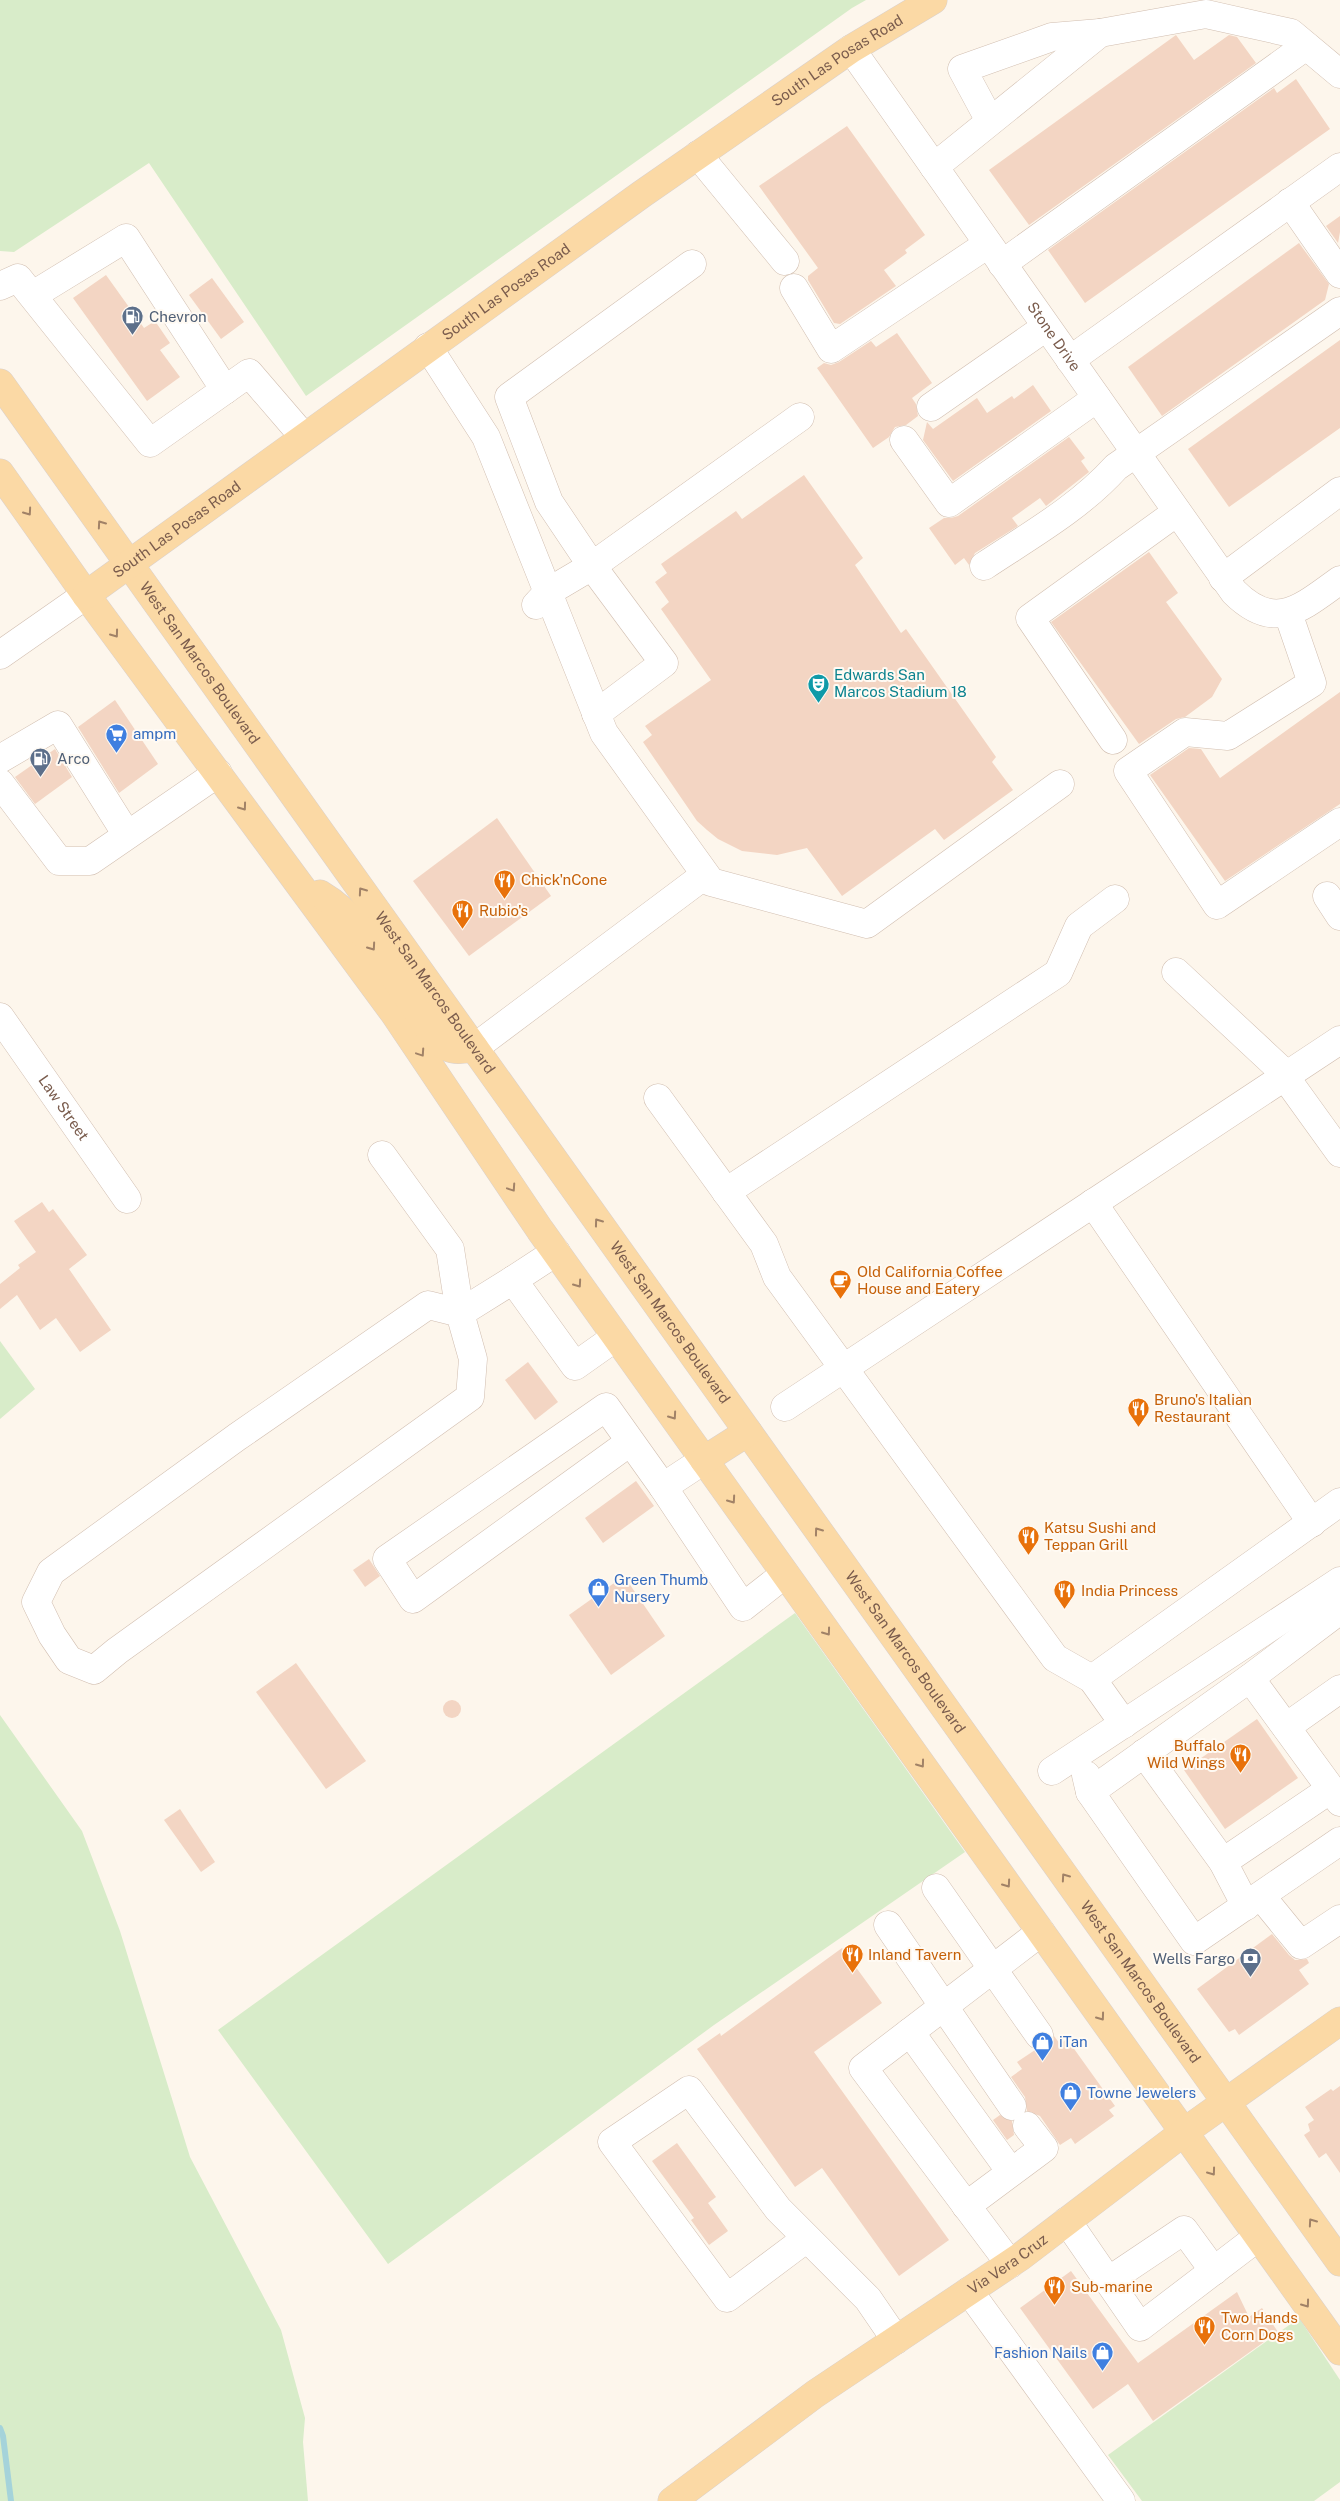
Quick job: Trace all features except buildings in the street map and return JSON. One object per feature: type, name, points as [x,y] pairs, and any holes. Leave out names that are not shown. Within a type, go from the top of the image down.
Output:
[{"type":"main road","name":"South Las Posas Road","points":[[86,595],[698,154],[851,49],[933,0]]},
{"type":"main road","name":"West San Marcos Boulevard","points":[[0,383],[1340,2261]]},
{"type":"main road","points":[[0,473],[86,595],[394,1013],[616,1337],[1340,2351]]},
{"type":"main road","points":[[297,881],[332,901],[362,932],[428,1026],[445,1046],[458,1050],[474,1048]]},
{"type":"main road","points":[[704,1460],[748,1432]]},
{"type":"main road","name":"Via Vera Cruz","points":[[672,2501],[815,2394],[1010,2264],[1184,2132],[1340,2021]]},
{"type":"street","points":[[990,121],[962,69],[1052,37],[1100,33],[1206,14],[1291,34],[1340,74]]},
{"type":"street","points":[[934,167],[1100,33]]},
{"type":"street","points":[[794,288],[832,349],[995,254],[1306,46]]},
{"type":"street","name":"Stone Drive","points":[[851,49],[1223,578],[1248,607],[1277,613]]},
{"type":"street","points":[[698,154],[784,261]]},
{"type":"street","points":[[1070,360],[1340,167]]},
{"type":"street","points":[[1290,202],[1340,274]]},
{"type":"street","points":[[32,296],[126,238],[225,390]]},
{"type":"street","points":[[596,714],[664,663],[592,566],[550,502],[509,397],[692,264]]},
{"type":"street","points":[[0,286],[18,278],[150,443],[249,373],[304,438]]},
{"type":"street","points":[[984,566],[1060,516],[1102,483],[1116,467],[1340,311]]},
{"type":"street","points":[[931,407],[1046,326]]},
{"type":"street","points":[[428,347],[486,437],[496,483],[542,599],[568,663],[596,714],[604,733],[710,882],[867,924],[1060,784]]},
{"type":"street","points":[[904,440],[949,503],[1097,398]]},
{"type":"street","points":[[542,599],[592,566],[800,417]]},
{"type":"street","points":[[1223,578],[1340,491]]},
{"type":"street","points":[[1113,740],[1030,618],[1177,512]]},
{"type":"street","points":[[1340,580],[1306,605],[1277,613],[1312,683],[1228,736],[1185,732],[1128,771],[1218,905],[1340,822]]},
{"type":"street","points":[[0,655],[86,595]]},
{"type":"street","points":[[0,759],[58,725],[127,835]]},
{"type":"street","points":[[0,783],[59,861],[90,861],[218,773]]},
{"type":"street","points":[[474,1048],[705,875]]},
{"type":"street","points":[[726,1192],[1058,973],[1080,926],[1115,899]]},
{"type":"street","points":[[1176,972],[1278,1067],[1340,1154]]},
{"type":"street","name":"Law Street","points":[[0,1018],[127,1199]]},
{"type":"street","points":[[785,1407],[1340,1040]]},
{"type":"street","points":[[658,1098],[764,1244],[777,1278],[1055,1658],[1092,1679],[1124,1724]]},
{"type":"street","points":[[382,1155],[450,1249],[460,1313],[473,1359],[470,1397],[133,1639],[94,1670],[69,1660],[52,1635],[36,1602],[51,1572],[237,1437],[428,1305],[460,1313],[556,1252]]},
{"type":"street","points":[[1093,1203],[1312,1523]]},
{"type":"street","points":[[513,1280],[575,1366],[616,1337]]},
{"type":"street","points":[[630,1442],[413,1599],[387,1559],[606,1407],[663,1487],[743,1607],[785,1574]]},
{"type":"street","points":[[663,1487],[704,1460]]},
{"type":"street","points":[[1092,1679],[1340,1502]]},
{"type":"street","points":[[1052,1770],[1340,1581]]},
{"type":"street","points":[[1340,1610],[1250,1678],[1144,1753],[1087,1781],[1194,1942],[1340,1841]]},
{"type":"street","points":[[1223,1862],[1336,1795],[1250,1678]]},
{"type":"street","points":[[1286,1727],[1340,1689]]},
{"type":"street","points":[[1144,1753],[1223,1862],[1254,1901],[1301,1945],[1340,1920]]},
{"type":"street","points":[[936,1888],[1039,2035]]},
{"type":"street","points":[[888,1925],[942,2008],[1044,2148],[966,2206]]},
{"type":"street","points":[[1010,2264],[863,2068],[1041,1932]]},
{"type":"street","points":[[910,2032],[1011,2172]]},
{"type":"street","points":[[807,2238],[727,2298],[612,2142],[689,2090],[778,2209],[807,2238],[868,2299],[896,2340]]},
{"type":"street","points":[[1067,2221],[1140,2327],[1258,2237]]},
{"type":"street","points":[[1108,2281],[1184,2230],[1214,2270]]},
{"type":"street","points":[[968,2291],[1121,2501]]},
{"type":"green space","points":[[0,0],[866,0],[852,8],[306,396],[149,163],[14,252],[0,251]]},
{"type":"green space","points":[[0,1341],[35,1389],[0,1419]]},
{"type":"green space","points":[[795,1613],[965,1852],[714,2025],[388,2264],[218,2030]]},
{"type":"green space","points":[[0,1715],[82,1831],[120,1931],[190,2157],[281,2330],[305,2418],[303,2442],[308,2501],[0,2501]]},
{"type":"green space","points":[[1299,2318],[1340,2380],[1340,2482],[1314,2501],[1142,2501],[1108,2455]]},
{"type":"waterway","points":[[0,2428],[3,2436],[11,2501]]},
{"type":"place","name":"Chevron","points":[[133,336]]},
{"type":"place","name":"Edwards San Marcos Stadium 18","points":[[818,703]]},
{"type":"place","name":"ampm","points":[[117,753]]},
{"type":"place","name":"Arco","points":[[41,778]]},
{"type":"place","name":"Chick'nCone","points":[[505,899]]},
{"type":"place","name":"Rubio's","points":[[463,930]]},
{"type":"place","name":"Old California Coffee House and Eatery","points":[[841,1300]]},
{"type":"place","name":"Bruno's Italian Restaurant","points":[[1138,1428]]},
{"type":"place","name":"Katsu Sushi and Teppan Grill","points":[[1028,1556]]},
{"type":"place","name":"Green Thumb Nursery","points":[[598,1608]]},
{"type":"place","name":"India Princess","points":[[1065,1610]]},
{"type":"place","name":"Buffalo Wild Wings","points":[[1241,1774]]},
{"type":"place","name":"Inland Tavern","points":[[852,1974]]},
{"type":"place","name":"Wells Fargo","points":[[1251,1978]]},
{"type":"place","name":"iTan","points":[[1043,2061]]},
{"type":"place","name":"Towne Jewelers","points":[[1071,2112]]},
{"type":"place","name":"Sub-marine","points":[[1055,2306]]},
{"type":"place","name":"Two Hands Corn Dogs","points":[[1205,2346]]},
{"type":"place","name":"Fashion Nails","points":[[1103,2372]]}]
